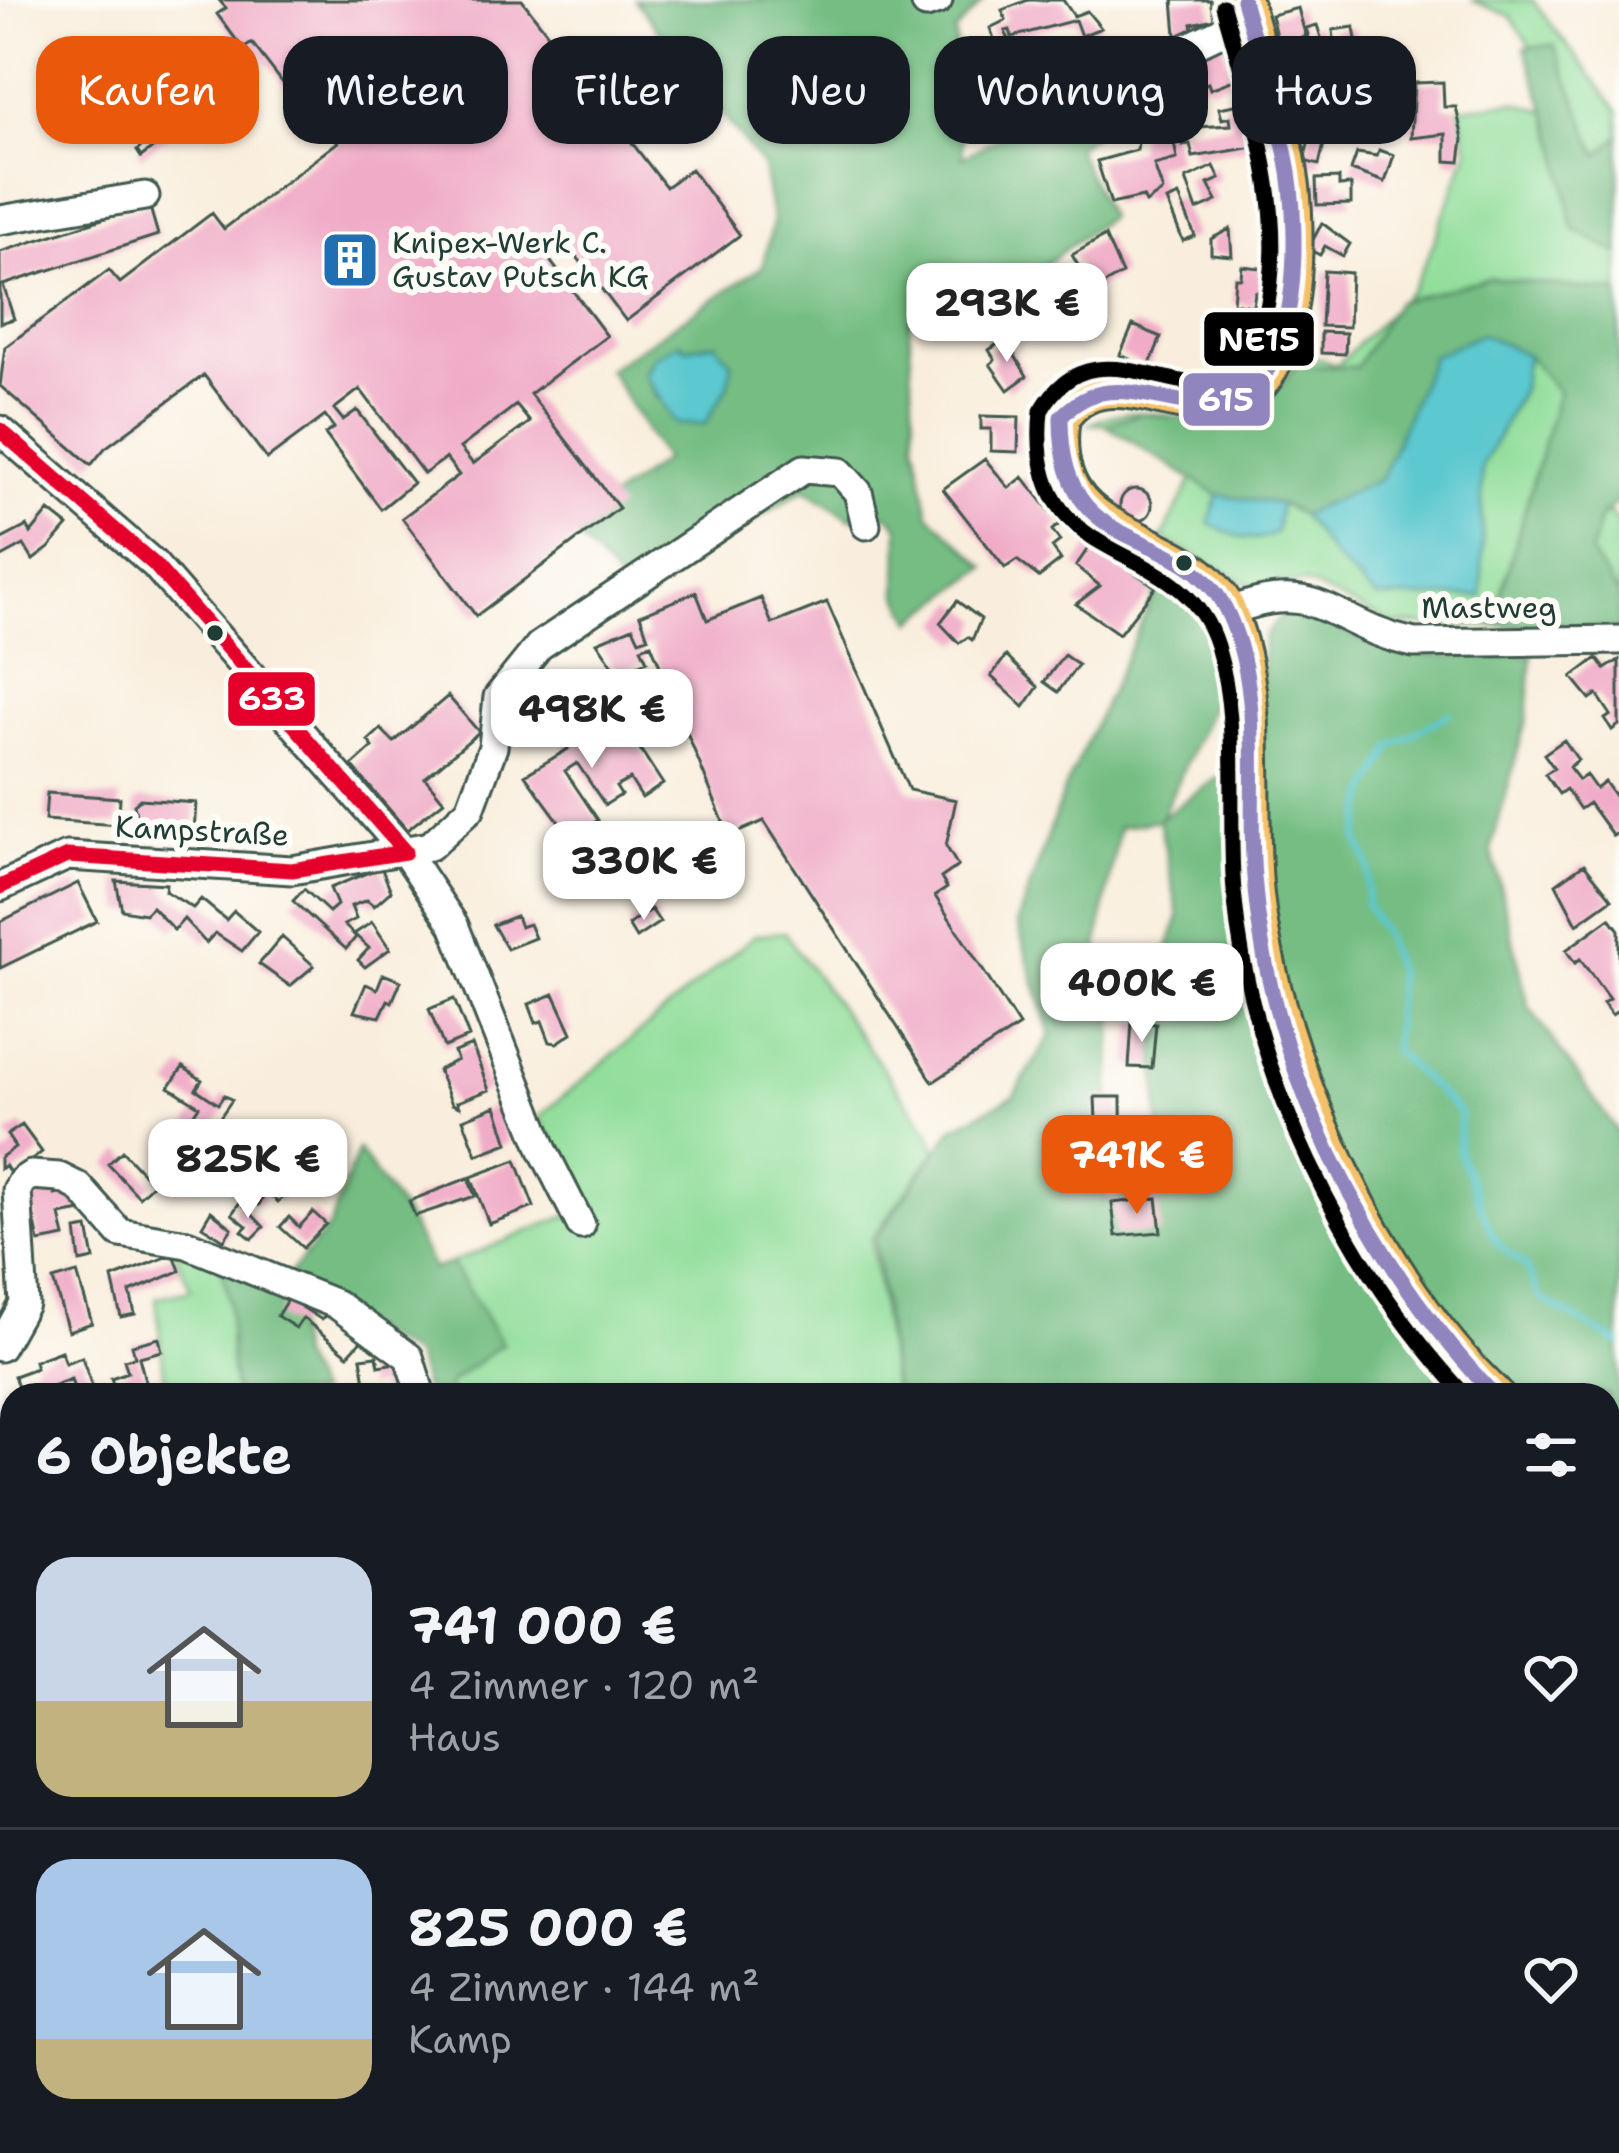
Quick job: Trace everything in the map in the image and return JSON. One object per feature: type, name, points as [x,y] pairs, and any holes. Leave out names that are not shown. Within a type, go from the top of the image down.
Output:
[{"type":"main road","points":[[1245,9],[1291,186],[1292,255],[1282,348],[1263,381],[1226,403],[1194,403],[1109,387],[1088,391],[1060,417],[1056,448],[1071,493],[1090,513],[1186,570],[1228,611],[1247,724],[1255,893],[1267,963],[1286,1026],[1343,1174],[1383,1254],[1429,1320],[1484,1383]]},
{"type":"street","points":[[1202,36],[1245,9]]},
{"type":"street","points":[[0,220],[145,196]]},
{"type":"street","points":[[0,430],[154,564],[406,852],[454,926],[543,1150],[581,1225]]},
{"type":"street","points":[[406,852],[430,846],[470,809],[493,747],[502,686],[552,634],[804,469],[840,472],[858,492],[866,525]]},
{"type":"street","name":"Mastweg","points":[[1228,611],[1284,595],[1301,597],[1381,636],[1414,643],[1619,640]]},
{"type":"street","name":"Kampstraße","points":[[0,887],[67,856],[292,870],[406,852]]},
{"type":"street","points":[[0,1347],[24,1304],[17,1190],[32,1175],[59,1177],[79,1187],[120,1232],[187,1244],[336,1304],[409,1358],[417,1383]]},
{"type":"green space","points":[[635,0],[984,0],[955,36],[934,36],[934,144],[962,144],[963,157],[986,144],[1081,144],[1076,148],[1108,217],[1034,273],[1037,288],[997,308],[993,316],[909,321],[915,440],[929,514],[986,567],[913,621],[898,593],[899,526],[888,514],[851,519],[804,489],[633,597],[570,529],[664,460],[608,369],[762,267],[773,223],[763,167],[723,115],[723,36],[663,36]],"holes":[[[680,342],[684,348],[715,343],[657,398],[645,374],[648,364]]]},
{"type":"green space","points":[[1471,0],[1532,0],[1619,111],[1619,443],[1526,577],[1529,627],[1394,624],[1305,583],[1251,585],[1162,538],[1206,453],[1129,426],[1090,424],[1121,414],[1229,422],[1253,414],[1277,392],[1300,352],[1337,365],[1412,289],[1468,151],[1460,108],[1515,102],[1553,113],[1542,64],[1510,16]]},
{"type":"green space","points":[[1554,45],[1598,155],[1619,136],[1619,254],[1573,229],[1559,149],[1525,48]]},
{"type":"green space","points":[[1489,278],[1619,292],[1619,501],[1599,518],[1591,554],[1619,596],[1619,630],[1493,622],[1558,392],[1527,355],[1408,424],[1381,479],[1301,515],[1280,504],[1218,495],[1105,425],[1142,413],[1235,423],[1263,405],[1296,366],[1356,367],[1396,302]]},
{"type":"green space","points":[[1610,513],[1619,526],[1619,596],[1590,554],[1599,518]]},
{"type":"green space","points":[[1163,576],[1207,618],[1228,670],[1161,818],[1259,748],[1264,638],[1282,614],[1310,616],[1375,646],[1407,653],[1532,655],[1527,717],[1491,848],[1529,1007],[1619,1134],[1619,1383],[893,1383],[875,1240],[953,1128],[1013,1096],[1051,1035],[1017,923],[1063,793]],"holes":[[[1159,820],[1179,917],[1152,995],[1163,1190],[1105,1200],[1113,1018],[1098,944],[1119,827]]]},
{"type":"green space","points":[[784,932],[930,1133],[936,1151],[871,1239],[892,1383],[449,1383],[502,1344],[451,1263],[581,1210],[540,1116],[755,935]]},
{"type":"green space","points":[[358,1150],[407,1218],[433,1269],[451,1263],[502,1344],[449,1383],[423,1383],[415,1357],[284,1280],[329,1227]]},
{"type":"green space","points":[[173,1248],[218,1262],[228,1294],[233,1383],[162,1383],[156,1298],[191,1290]]},
{"type":"green space","points":[[218,1262],[289,1296],[299,1357],[312,1383],[234,1383],[224,1278]]},
{"type":"water","points":[[1481,334],[1527,355],[1522,389],[1482,467],[1482,596],[1377,598],[1334,558],[1301,515],[1381,479],[1432,356]]},
{"type":"water","points":[[681,342],[684,348],[715,343],[732,362],[728,386],[705,424],[676,424],[645,374],[654,357]]},
{"type":"water","points":[[1218,495],[1280,504],[1276,533],[1250,539],[1209,523]]},
{"type":"building","name":"Knipex-Werk C. Gustav Putsch KG","points":[[219,0],[522,0],[550,36],[532,36],[532,144],[633,144],[666,187],[691,169],[740,235],[626,321],[561,236],[542,250],[607,336],[530,394],[619,508],[476,616],[402,518],[459,475],[446,458],[424,474],[360,389],[334,409],[343,420],[357,410],[413,483],[381,509],[325,434],[334,428],[325,416],[267,459],[204,375],[105,448],[91,465],[0,386],[5,347],[109,270],[120,283],[212,213],[224,229],[335,144],[508,144],[508,36],[283,36],[283,83],[259,52],[259,36],[233,36],[217,14],[226,8]],"holes":[[[516,405],[530,422],[473,464],[460,448]]]},
{"type":"building","points":[[1028,0],[1063,0],[1074,16],[1087,11],[1101,28],[1081,36],[1075,20],[1016,36],[1010,30],[1005,31],[1007,36],[993,36],[990,28],[1006,20],[1002,10]]},
{"type":"building","points":[[1173,0],[1210,0],[1214,19],[1192,24],[1195,36],[1176,36]]},
{"type":"building","points":[[1298,8],[1306,36],[1276,36],[1271,15]]},
{"type":"building","points":[[1317,25],[1321,36],[1308,36],[1306,28]]},
{"type":"building","points":[[1354,27],[1355,36],[1334,36],[1333,30]]},
{"type":"building","points":[[1222,42],[1232,74],[1232,81],[1210,89],[1208,83],[1208,46]]},
{"type":"building","points":[[1443,82],[1444,107],[1456,107],[1463,139],[1460,162],[1446,161],[1446,134],[1416,137],[1416,83]]},
{"type":"building","points":[[1232,106],[1232,144],[1260,146],[1193,157],[1190,144],[1208,144],[1208,126],[1231,125],[1230,117],[1222,119],[1219,108]]},
{"type":"building","points":[[158,144],[141,157],[137,151]]},
{"type":"building","points":[[1138,144],[1174,144],[1177,159],[1154,165],[1163,191],[1146,203],[1143,197],[1111,204],[1097,161],[1137,150]]},
{"type":"building","points":[[1308,144],[1324,144],[1319,165],[1304,161]]},
{"type":"building","points":[[1379,150],[1394,155],[1385,182],[1351,170],[1357,153],[1377,156]]},
{"type":"building","points":[[1214,166],[1220,179],[1208,184],[1217,201],[1197,210],[1186,179]]},
{"type":"building","points":[[1339,178],[1339,186],[1351,185],[1351,204],[1317,205],[1316,179]]},
{"type":"building","points":[[1179,196],[1195,236],[1183,241],[1167,201]]},
{"type":"building","points":[[149,204],[158,235],[3,285],[14,319],[0,323],[0,252]]},
{"type":"building","points":[[1322,223],[1350,244],[1343,256],[1325,246],[1320,255],[1308,249]]},
{"type":"building","points":[[1230,229],[1232,256],[1211,254],[1211,239]]},
{"type":"building","points":[[1105,236],[1122,274],[1093,291],[1072,255]]},
{"type":"building","points":[[1242,266],[1269,269],[1267,293],[1255,292],[1253,306],[1233,303],[1235,278],[1241,278]]},
{"type":"building","points":[[1324,271],[1351,273],[1349,327],[1321,326]]},
{"type":"building","points":[[1226,311],[1264,317],[1259,344],[1238,347],[1239,340],[1227,338]]},
{"type":"building","points":[[1133,325],[1161,337],[1149,367],[1120,355]]},
{"type":"building","points":[[1321,332],[1346,333],[1345,354],[1321,353]]},
{"type":"building","points":[[1005,339],[1027,376],[1008,390],[990,364],[995,360],[989,350]]},
{"type":"building","points":[[981,416],[1019,417],[1018,452],[991,451],[991,429],[981,429]]},
{"type":"building","points":[[985,459],[1009,488],[1023,477],[1060,524],[1052,530],[1060,541],[1052,547],[1061,560],[1039,577],[1017,560],[1005,568],[943,489]]},
{"type":"building","points":[[1136,489],[1147,494],[1152,505],[1147,516],[1136,521],[1125,516],[1120,505],[1125,494]]},
{"type":"building","points":[[49,511],[68,526],[49,548],[33,560],[24,545],[0,558],[0,540],[27,526],[31,533]]},
{"type":"building","points":[[1091,544],[1156,587],[1119,634],[1076,604],[1100,586],[1076,566]]},
{"type":"building","points":[[696,592],[707,620],[761,598],[772,624],[827,602],[909,790],[956,800],[946,846],[958,866],[941,878],[947,888],[935,896],[1019,1026],[933,1082],[764,821],[729,836],[651,644],[641,648],[647,661],[618,673],[597,642],[633,627],[639,640],[648,637],[640,615]]},
{"type":"building","points":[[957,601],[981,619],[972,640],[968,637],[959,643],[940,623]]},
{"type":"building","points":[[1064,655],[1078,665],[1058,692],[1044,682]]},
{"type":"building","points":[[1006,656],[1038,687],[1024,707],[991,676]]},
{"type":"building","points":[[1597,658],[1605,669],[1619,660],[1619,725],[1612,730],[1605,719],[1611,715],[1597,694],[1590,699],[1572,677]]},
{"type":"building","points":[[448,696],[479,732],[425,778],[444,801],[407,830],[352,766],[373,747],[368,741],[381,729],[394,742]]},
{"type":"building","points":[[589,713],[600,730],[619,717],[663,784],[642,798],[630,779],[616,787],[621,795],[605,805],[577,763],[565,771],[598,820],[571,838],[525,775],[568,749],[558,734]]},
{"type":"building","points":[[1564,740],[1578,760],[1569,767],[1579,780],[1586,775],[1596,789],[1605,782],[1619,802],[1619,832],[1613,836],[1589,803],[1580,809],[1566,789],[1559,794],[1545,774],[1554,768],[1544,754]]},
{"type":"building","points":[[47,793],[120,798],[118,825],[45,820]]},
{"type":"building","points":[[140,799],[196,803],[194,831],[138,827],[134,804]]},
{"type":"building","points":[[1584,864],[1612,899],[1577,924],[1556,884]]},
{"type":"building","points":[[381,867],[391,891],[374,906],[367,900],[351,906],[356,919],[344,925],[356,937],[346,949],[293,901],[304,889],[329,912],[337,905],[330,888]]},
{"type":"building","points":[[116,881],[166,884],[165,891],[193,908],[201,899],[226,920],[234,911],[258,932],[242,951],[215,933],[206,943],[184,919],[174,930],[152,907],[145,914],[122,910]]},
{"type":"building","points":[[78,883],[97,921],[0,968],[0,922]]},
{"type":"building","points":[[651,909],[660,922],[636,938],[628,925]]},
{"type":"building","points":[[516,916],[520,927],[529,924],[535,938],[507,949],[493,925]]},
{"type":"building","points":[[1610,918],[1619,930],[1619,1010],[1612,1015],[1603,1003],[1609,999],[1580,959],[1575,963],[1566,950]]},
{"type":"building","points":[[372,922],[390,949],[365,967],[358,960],[369,948],[354,934]]},
{"type":"building","points":[[282,937],[314,966],[290,986],[259,964]]},
{"type":"building","points":[[383,974],[401,981],[392,1002],[388,1000],[380,1017],[354,1012],[366,984],[377,989]]},
{"type":"building","points":[[554,994],[572,1033],[557,1043],[550,1042],[542,1021],[536,1023],[529,1004]]},
{"type":"building","points":[[454,999],[469,1037],[444,1047],[429,1009]]},
{"type":"building","points":[[1132,1022],[1156,1024],[1152,1068],[1129,1067]]},
{"type":"building","points":[[472,1045],[489,1090],[457,1102],[459,1107],[452,1104],[438,1070],[457,1060],[454,1052]]},
{"type":"building","points":[[183,1067],[202,1080],[196,1089],[218,1104],[224,1095],[232,1100],[206,1137],[188,1123],[199,1106],[169,1087]]},
{"type":"building","points":[[1095,1097],[1121,1097],[1122,1189],[1099,1189]]},
{"type":"building","points":[[496,1106],[508,1143],[477,1155],[463,1119]]},
{"type":"building","points":[[22,1125],[42,1152],[12,1176],[5,1165],[0,1169],[0,1158],[15,1147],[7,1135]]},
{"type":"building","points":[[219,1136],[250,1164],[233,1183],[201,1156]]},
{"type":"building","points":[[122,1151],[153,1184],[139,1197],[108,1164]]},
{"type":"building","points":[[287,1160],[303,1177],[278,1202],[266,1190],[259,1205],[236,1185],[256,1161],[275,1172]]},
{"type":"building","points":[[516,1160],[534,1207],[489,1224],[471,1177]]},
{"type":"building","points":[[468,1178],[475,1196],[415,1216],[409,1201]]},
{"type":"building","points":[[53,1184],[55,1195],[73,1191],[81,1211],[60,1215],[65,1237],[39,1242],[28,1189]]},
{"type":"building","points":[[1157,1198],[1161,1232],[1116,1236],[1112,1203]]},
{"type":"building","points":[[240,1202],[264,1227],[252,1239],[242,1231],[247,1226],[232,1214]]},
{"type":"building","points":[[211,1211],[232,1228],[224,1240],[202,1226]]},
{"type":"building","points":[[313,1212],[326,1224],[303,1248],[280,1227],[289,1217],[299,1227]]},
{"type":"building","points":[[88,1228],[94,1259],[80,1262],[76,1230]]},
{"type":"building","points":[[174,1254],[180,1271],[130,1292],[135,1314],[121,1317],[112,1278]]},
{"type":"building","points":[[77,1273],[92,1323],[68,1331],[53,1280]]},
{"type":"building","points":[[288,1298],[322,1320],[330,1308],[368,1333],[348,1355],[303,1318],[296,1328],[277,1316]]},
{"type":"building","points":[[159,1338],[162,1351],[139,1357],[146,1383],[113,1383],[111,1378],[128,1372],[124,1360],[135,1357],[132,1345]]},
{"type":"building","points":[[61,1351],[65,1363],[82,1357],[91,1383],[72,1383],[71,1379],[17,1383],[14,1376],[36,1368],[34,1361]]},
{"type":"building","points":[[377,1356],[379,1366],[406,1361],[410,1383],[365,1383],[361,1358]]},
{"type":"waterway","points":[[1450,713],[1392,746],[1368,793],[1358,840],[1369,866],[1366,905],[1386,939],[1397,974],[1394,1051],[1460,1113],[1458,1151],[1495,1241],[1526,1267],[1540,1298],[1619,1343]]},
{"type":"transit line","name":"615","points":[[1243,0],[1278,120],[1291,189],[1294,263],[1281,339],[1267,371],[1246,393],[1217,403],[1116,391],[1079,402],[1061,417],[1066,465],[1080,498],[1102,520],[1184,563],[1209,584],[1229,616],[1247,679],[1254,877],[1279,1019],[1302,1088],[1365,1221],[1404,1283],[1484,1383]]},
{"type":"transit line","name":"NE15","points":[[1223,6],[1255,122],[1270,201],[1271,281],[1257,344],[1240,371],[1212,383],[1111,368],[1086,371],[1062,384],[1041,411],[1042,464],[1056,502],[1080,528],[1172,583],[1198,609],[1217,646],[1229,706],[1234,891],[1259,1028],[1281,1095],[1342,1225],[1379,1286],[1455,1383]]},
{"type":"transit line","name":"633","points":[[0,430],[154,564],[405,852]]},
{"type":"transit line","name":"633","points":[[0,887],[67,856],[292,870],[405,852]]},
{"type":"place","name":"Knipex-Werk C. Gustav Putsch KG","points":[[350,260]]}]
